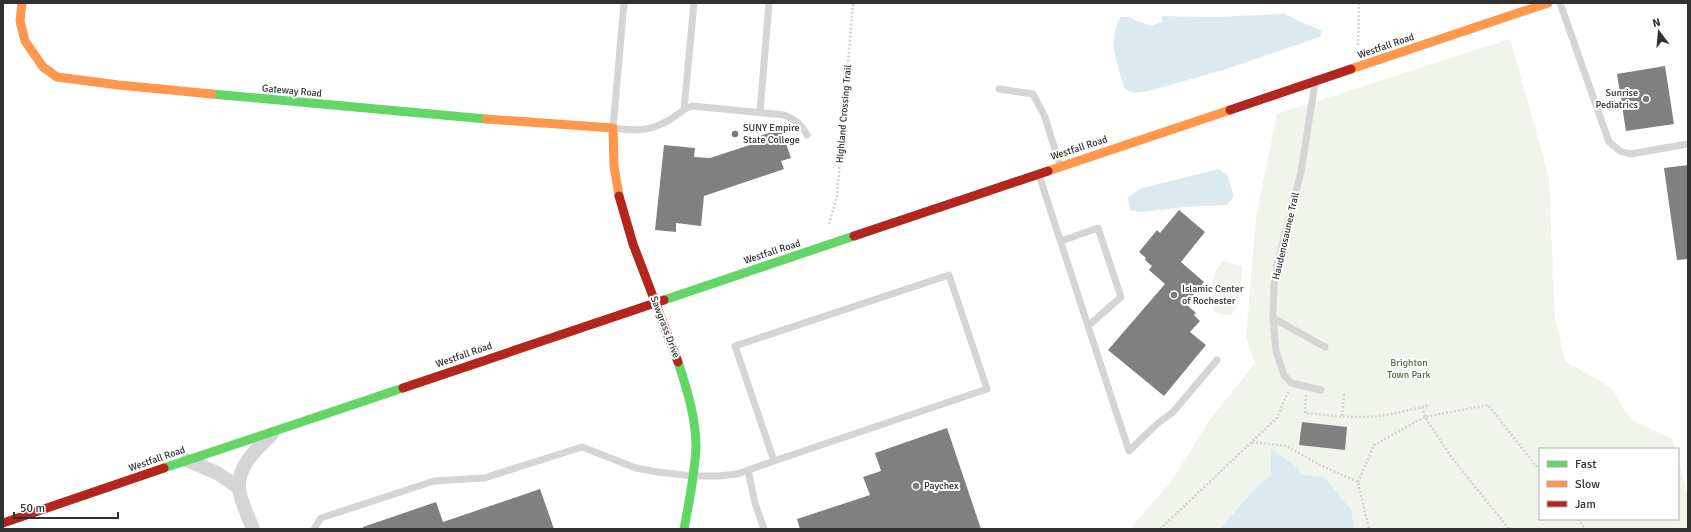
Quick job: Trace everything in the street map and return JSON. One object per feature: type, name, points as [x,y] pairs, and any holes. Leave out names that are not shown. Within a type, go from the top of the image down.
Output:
[{"type":"street","name":"Gateway Road","points":[[22,3],[20,22],[25,41],[43,66],[57,77],[119,85],[408,113],[613,128]]},
{"type":"street","name":"Westfall Road","points":[[3,523],[1039,173],[1548,3]]},
{"type":"street","name":"Sawgrass Drive","points":[[613,128],[612,150],[617,187],[629,235],[678,363],[692,413],[695,434],[695,454],[684,529]]},
{"type":"street","points":[[253,529],[239,488],[241,471],[252,454],[277,430]]},
{"type":"street","points":[[187,460],[217,473],[239,488]]},
{"type":"lane","points":[[624,3],[613,128],[645,130],[658,127],[684,109],[692,106],[784,115],[794,118],[802,126],[807,135]]},
{"type":"lane","points":[[684,109],[694,3]]},
{"type":"lane","points":[[760,112],[769,3]]},
{"type":"lane","points":[[1560,3],[1609,142],[1620,151],[1630,154],[1688,144]]},
{"type":"lane","name":"Haudenosaunee Trail","points":[[1291,383],[1281,369],[1276,351],[1273,318],[1274,284],[1277,265],[1301,172],[1316,81]]},
{"type":"lane","points":[[999,89],[1033,94],[1045,117],[1060,166]]},
{"type":"lane","points":[[1039,173],[1129,451],[1157,424],[1173,412],[1217,360]]},
{"type":"lane","points":[[1061,241],[1098,228],[1121,297],[1088,326]]},
{"type":"lane","points":[[314,529],[321,518],[434,481],[484,478],[582,447],[636,468],[692,476],[737,474],[988,389],[949,275],[735,346],[774,461]]},
{"type":"lane","points":[[1273,318],[1325,347]]},
{"type":"lane","points":[[1291,383],[1321,390]]},
{"type":"lane","points":[[748,470],[755,503],[764,529]]},
{"type":"path","name":"Highland Crossing Trail","points":[[829,224],[837,196],[853,3]]},
{"type":"path","points":[[1358,45],[1359,3]]},
{"type":"path","points":[[1160,529],[1278,418],[1291,383]]},
{"type":"path","points":[[1342,416],[1344,393]]},
{"type":"path","points":[[1306,398],[1305,413],[1342,416],[1379,416],[1399,413],[1430,405]]},
{"type":"path","points":[[1368,529],[1358,482],[1374,444],[1425,417],[1488,405],[1539,470]]},
{"type":"path","points":[[1422,407],[1425,417],[1452,458],[1509,529]]},
{"type":"path","points":[[1252,442],[1286,446],[1324,467],[1358,482]]},
{"type":"path","points":[[1579,520],[1585,529]]},
{"type":"green space","name":"Brighton Town Park","points":[[1510,39],[1549,178],[1555,318],[1565,361],[1611,388],[1630,419],[1672,439],[1675,448],[1539,448],[1539,520],[1679,520],[1679,463],[1688,497],[1688,529],[1130,529],[1171,482],[1209,421],[1255,363],[1246,337],[1256,217],[1277,114]]},
{"type":"green space","points":[[1223,261],[1242,266],[1242,276],[1237,305],[1233,313],[1229,315],[1215,313],[1212,301],[1212,286],[1214,278],[1219,265]]},
{"type":"shaded area","points":[[1284,14],[1322,31],[1320,37],[1223,70],[1149,91],[1134,93],[1125,89],[1117,62],[1114,43],[1114,34],[1121,17],[1128,17],[1151,26],[1162,22],[1162,16],[1215,17]]},
{"type":"shaded area","points":[[1219,169],[1227,175],[1234,196],[1227,205],[1184,207],[1141,212],[1130,210],[1128,197],[1142,188]]},
{"type":"shaded area","points":[[1271,449],[1297,467],[1301,474],[1325,478],[1351,510],[1354,529],[1220,529],[1257,486],[1271,475]]},
{"type":"building","name":"Sunrise Pediatrics","points":[[1665,66],[1674,124],[1626,131],[1617,74]]},
{"type":"building","points":[[781,129],[791,158],[781,161],[784,169],[704,196],[701,226],[676,223],[676,232],[655,230],[664,145],[695,148],[694,157],[710,158],[756,143],[754,138]]},
{"type":"building","points":[[1688,165],[1688,259],[1677,260],[1664,168]]},
{"type":"building","name":"Islamic Center of Rochester","points":[[1179,210],[1205,232],[1181,262],[1204,282],[1186,304],[1196,313],[1194,315],[1200,321],[1190,332],[1206,345],[1164,396],[1108,350],[1165,284],[1149,270],[1152,266],[1139,252],[1157,230],[1160,233]]},
{"type":"building","points":[[1302,422],[1347,427],[1345,450],[1299,445]]},
{"type":"building","name":"Paychex","points":[[947,428],[981,529],[800,529],[797,519],[870,495],[863,477],[881,471],[875,453]]},
{"type":"building","points":[[540,489],[554,529],[363,529],[363,527],[436,502],[443,522]]},
{"type":"traffic: fast","points":[[212,94],[486,119]]},
{"type":"traffic: fast","points":[[664,300],[854,236]]},
{"type":"traffic: fast","points":[[678,362],[688,393],[696,436],[693,478],[684,529]]},
{"type":"traffic: fast","points":[[164,468],[403,388]]},
{"type":"traffic: slow","points":[[22,3],[20,21],[25,41],[43,67],[57,77],[212,94]]},
{"type":"traffic: slow","points":[[1351,69],[1548,3]]},
{"type":"traffic: slow","points":[[1048,171],[1230,110]]},
{"type":"traffic: slow","points":[[486,119],[613,128],[614,166],[619,196]]},
{"type":"traffic: jam","points":[[1230,110],[1351,69]]},
{"type":"traffic: jam","points":[[854,236],[1048,171]]},
{"type":"traffic: jam","points":[[619,196],[633,244],[678,362]]},
{"type":"traffic: jam","points":[[403,388],[664,300]]},
{"type":"traffic: jam","points":[[3,523],[164,468]]},
{"type":"place","name":"Sunrise Pediatrics","points":[[1646,99]]},
{"type":"place","name":"SUNY Empire State College","points":[[735,134]]},
{"type":"place","name":"Islamic Center of Rochester","points":[[1174,295]]},
{"type":"place","name":"Paychex","points":[[916,486]]}]
